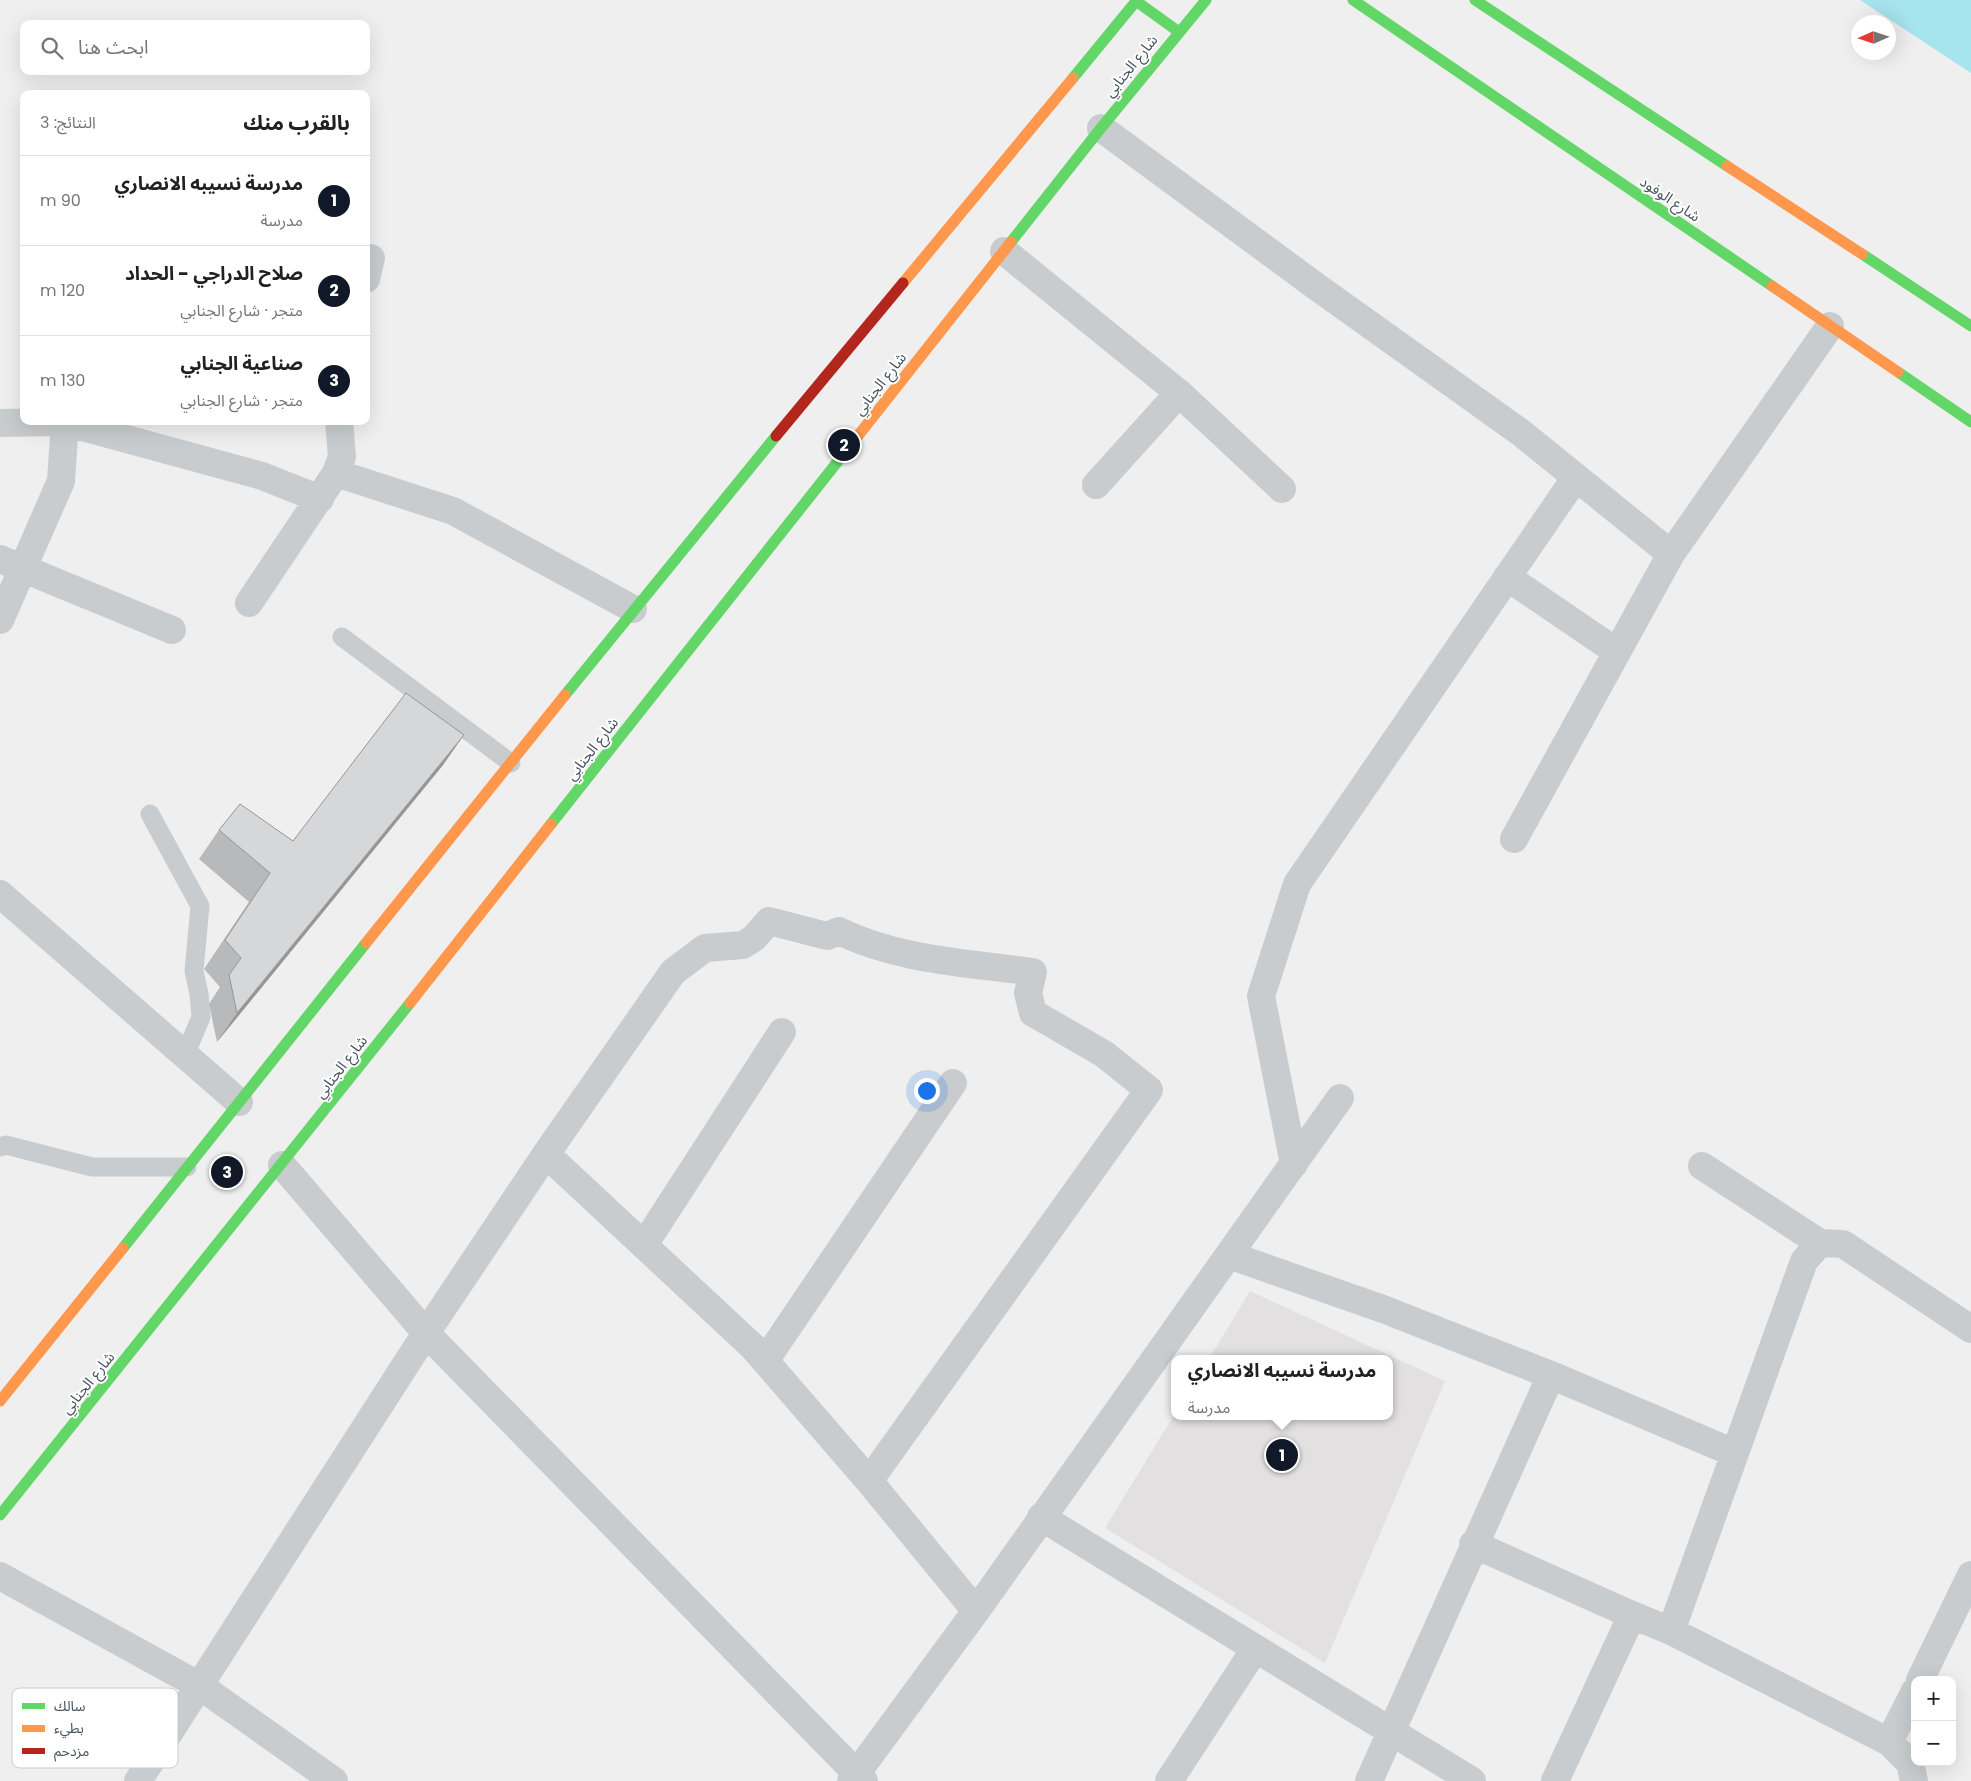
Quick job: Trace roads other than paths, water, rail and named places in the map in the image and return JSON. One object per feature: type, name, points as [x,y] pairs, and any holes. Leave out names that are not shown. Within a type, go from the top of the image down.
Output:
[{"type":"street","points":[[0,1401],[633,609],[1137,0],[1179,32]]},
{"type":"street","name":"شارع الجنابي","points":[[0,1516],[282,1165],[1101,128],[1206,0]]},
{"type":"street","name":"شارع الوفود","points":[[1353,0],[1971,422]]},
{"type":"street","points":[[1475,0],[1971,326]]},
{"type":"street","points":[[1101,128],[1317,287],[1520,432],[1671,554]]},
{"type":"street","points":[[1004,251],[1179,393],[1282,489]]},
{"type":"street","points":[[1514,838],[1671,554],[1830,326]]},
{"type":"street","points":[[1096,486],[1179,393]]},
{"type":"street","points":[[0,423],[20,423]]},
{"type":"street","points":[[0,620],[11,563],[61,481],[65,425]]},
{"type":"street","points":[[76,425],[262,476],[320,499]]},
{"type":"street","points":[[249,603],[336,473],[342,457],[339,425]]},
{"type":"street","points":[[336,473],[453,511],[633,609]]},
{"type":"street","points":[[1294,1164],[1261,996],[1296,884],[1576,477]]},
{"type":"street","points":[[11,563],[172,630]]},
{"type":"street","points":[[1507,577],[1617,652]]},
{"type":"street","points":[[0,894],[239,1102]]},
{"type":"street","points":[[178,1720],[426,1333],[546,1154],[673,972],[705,948],[743,946],[754,938],[769,921],[827,936],[839,931],[856,940],[913,956],[1033,972],[1028,993],[1033,1013],[1104,1054],[1149,1090],[869,1481]]},
{"type":"street","points":[[644,1245],[782,1032]]},
{"type":"street","points":[[765,1361],[953,1083]]},
{"type":"street","points":[[282,1165],[426,1333],[857,1778],[1340,1098]]},
{"type":"street","points":[[546,1154],[753,1347],[869,1481],[976,1611]]},
{"type":"street","points":[[1702,1166],[1820,1242],[1843,1244],[1971,1329]]},
{"type":"street","points":[[1671,1631],[1804,1261],[1820,1242]]},
{"type":"street","points":[[1229,1255],[1383,1310],[1550,1375],[1734,1453]]},
{"type":"street","points":[[1369,1781],[1392,1733],[1473,1544],[1550,1375]]},
{"type":"street","points":[[1042,1517],[1472,1781]]},
{"type":"street","points":[[1473,1544],[1671,1631],[1890,1742],[1910,1763],[1914,1781]]},
{"type":"street","points":[[0,1576],[200,1686],[334,1781]]},
{"type":"street","points":[[1922,1676],[1971,1576]]},
{"type":"street","points":[[1555,1781],[1632,1615]]},
{"type":"street","points":[[1169,1781],[1256,1649]]},
{"type":"street","points":[[1890,1742],[1911,1699]]},
{"type":"street","points":[[138,1781],[146,1768]]},
{"type":"lane","points":[[342,637],[511,763]]},
{"type":"lane","points":[[150,814],[200,906],[194,971],[201,1017],[185,1055]]},
{"type":"lane","points":[[0,1147],[6,1145],[92,1167],[188,1166]]},
{"type":"water","points":[[1860,0],[1971,0],[1971,73],[1896,24],[1896,15],[1883,15]]},
{"type":"place","name":"صلاح الدراجي - الحداد","points":[[844,445]]},
{"type":"place","name":"صناعية الجنابي","points":[[227,1172]]},
{"type":"place","name":"مدرسة نسيبه الانصاري","points":[[1282,1455]]}]
